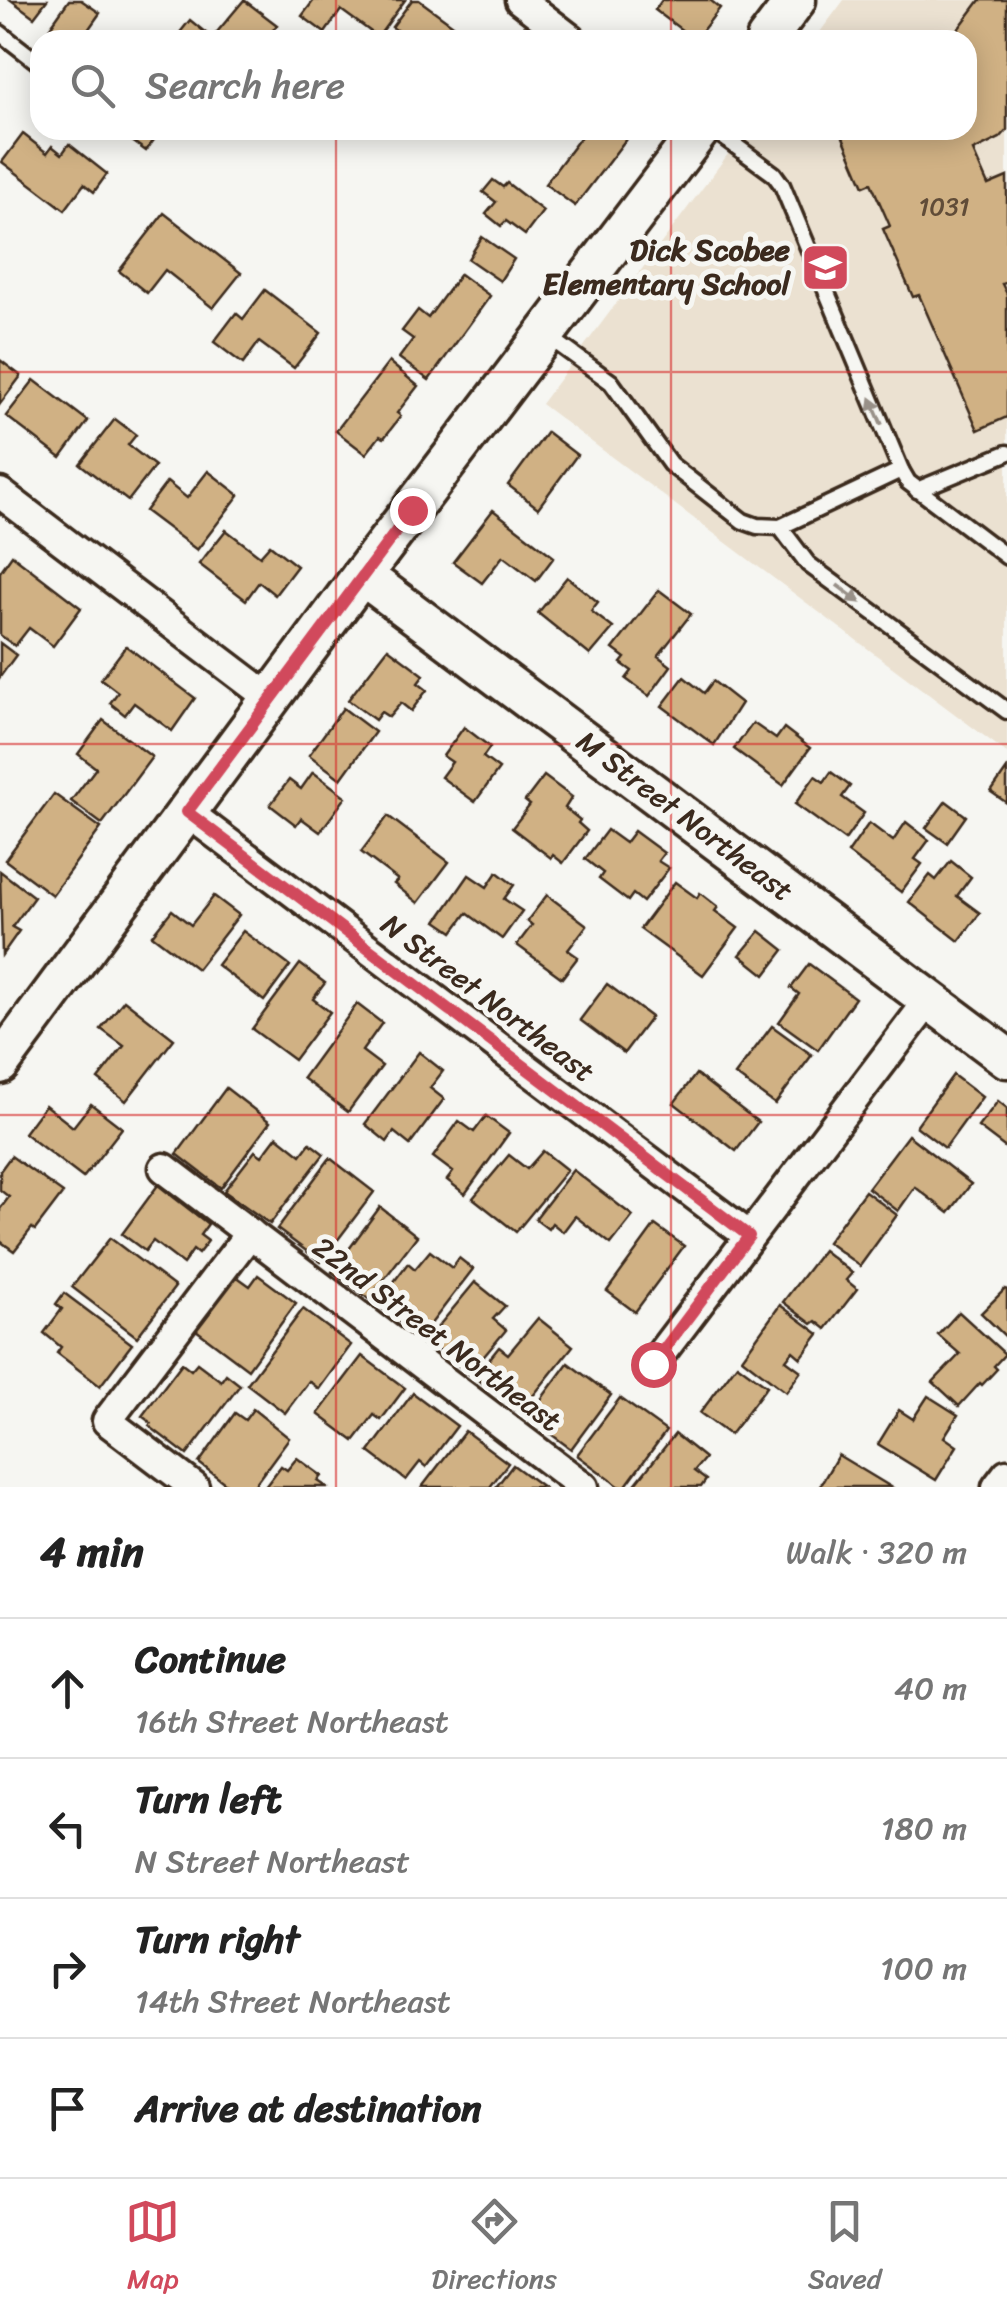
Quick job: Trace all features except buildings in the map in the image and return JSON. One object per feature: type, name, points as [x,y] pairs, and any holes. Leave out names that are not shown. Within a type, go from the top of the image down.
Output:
[{"type":"street","points":[[520,0],[559,30]]},
{"type":"street","points":[[774,30],[796,0]]},
{"type":"street","points":[[0,1064],[362,574],[693,140]]},
{"type":"street","points":[[0,493],[271,699]]},
{"type":"street","name":"M Street Northeast","points":[[362,574],[1007,1058]]},
{"type":"street","name":"N Street Northeast","points":[[187,812],[749,1236]]},
{"type":"street","points":[[653,1364],[930,999]]},
{"type":"street","name":"22nd Street Northeast","points":[[164,1168],[584,1487]]},
{"type":"street","points":[[194,1487],[106,1420],[250,1233]]},
{"type":"street","points":[[997,1487],[1007,1474]]},
{"type":"lane","points":[[0,33],[30,56]]},
{"type":"lane","points":[[713,140],[774,174],[782,185],[901,470],[917,490],[1007,557]]},
{"type":"lane","points":[[545,334],[611,382],[670,464],[742,521],[780,527],[901,470]]},
{"type":"lane","points":[[917,490],[1007,453]]},
{"type":"lane","points":[[780,527],[808,564],[1007,711]]},
{"type":"shaded area","name":"Dick Scobee Elementary School","points":[[844,0],[1007,0],[1007,753],[541,404],[739,140],[977,140],[977,30],[822,30]]},
{"type":"place","name":"Dick Scobee Elementary School","points":[[825,267]]},
{"type":"route","points":[[412,510],[187,812],[749,1236],[653,1364]]}]
